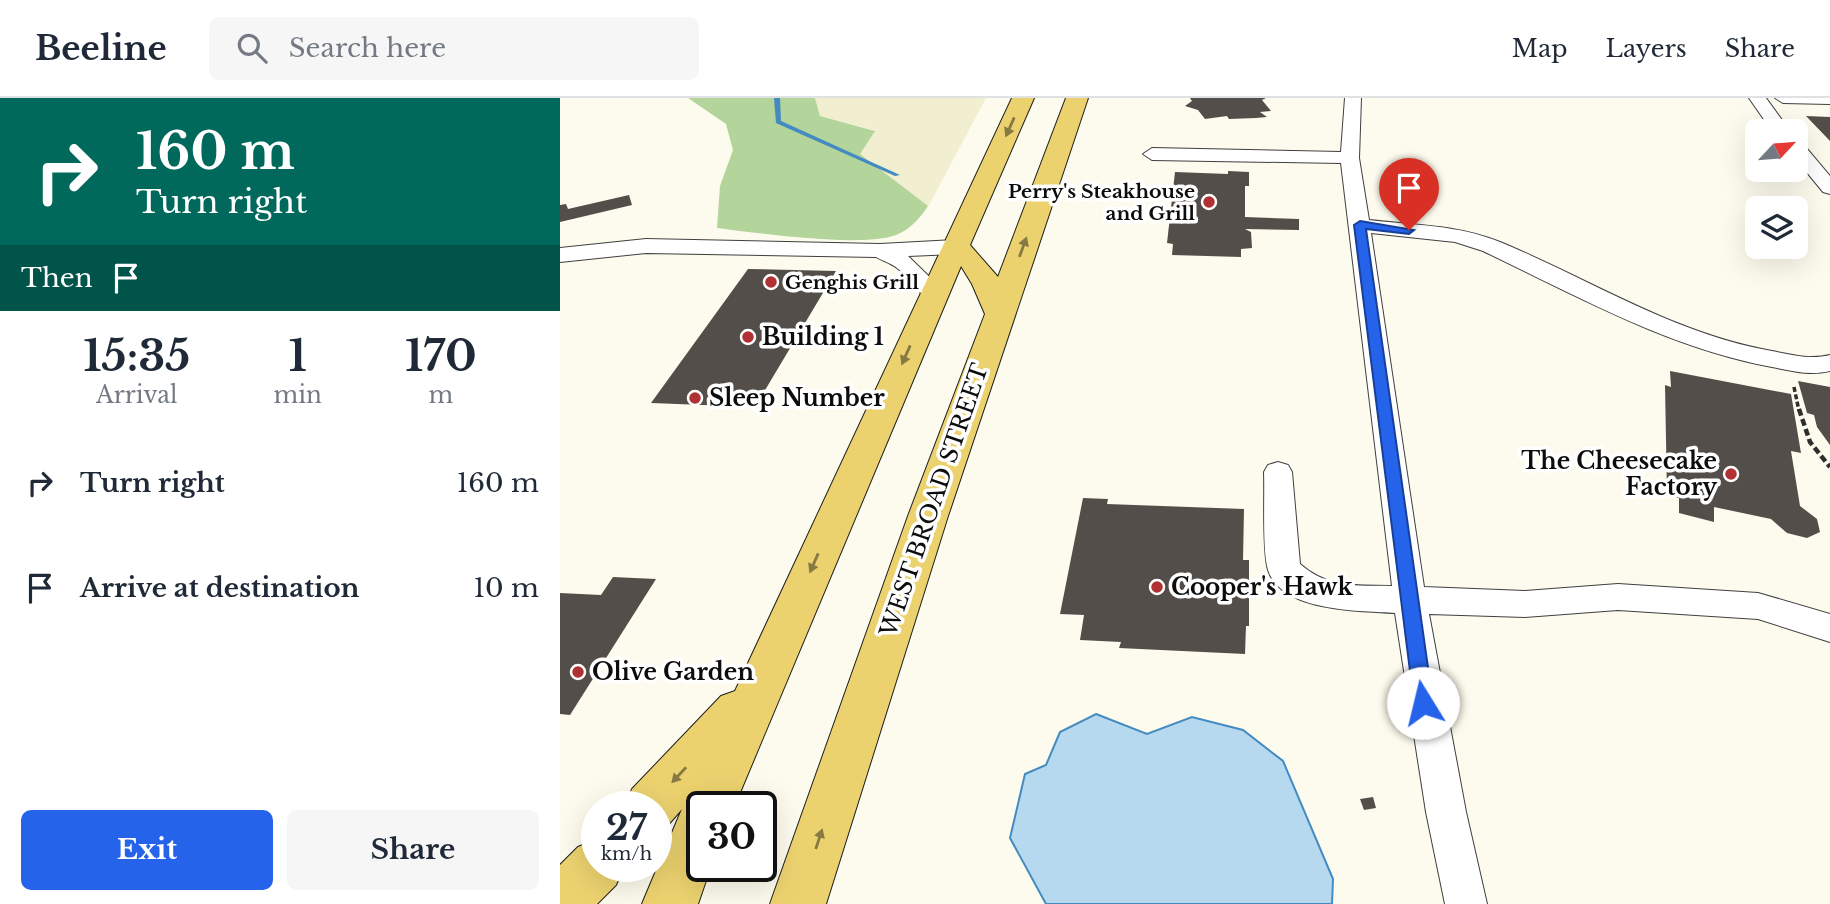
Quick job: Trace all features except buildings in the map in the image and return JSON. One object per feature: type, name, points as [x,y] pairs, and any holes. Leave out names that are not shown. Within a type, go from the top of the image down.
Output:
[{"type":"main road","points":[[715,791],[954,247],[1023,98]]},
{"type":"main road","name":"WEST BROAD STREET","points":[[798,904],[999,312],[1077,98]]},
{"type":"main road","points":[[954,247],[978,267],[999,312]]},
{"type":"main road","points":[[665,791],[759,689]]},
{"type":"main road","points":[[670,904],[686,863]]},
{"type":"main road","points":[[560,903],[581,882]]},
{"type":"street","points":[[1353,98],[1350,114],[1350,158],[1408,600],[1423,703],[1466,904]]},
{"type":"street","points":[[1757,98],[1772,119]]},
{"type":"street","points":[[1783,98],[1830,100]]},
{"type":"street","points":[[1152,154],[1350,158]]},
{"type":"street","points":[[1808,162],[1830,188]]},
{"type":"street","points":[[1360,225],[1457,236],[1491,246],[1677,334],[1739,353],[1815,367],[1830,363]]},
{"type":"street","points":[[560,255],[646,246],[880,251],[954,247]]},
{"type":"street","points":[[880,251],[905,263],[934,293]]},
{"type":"street","points":[[1278,472],[1284,569],[1304,587],[1332,597],[1525,604],[1618,597],[1758,606],[1830,628]]},
{"type":"path","points":[[1793,383],[1801,421],[1810,442],[1830,467]]},
{"type":"shaded area","points":[[815,98],[986,98],[928,207],[860,154],[874,130],[820,116]]},
{"type":"green space","points":[[688,98],[815,98],[820,116],[875,131],[860,154],[928,206],[906,230],[880,239],[834,240],[717,228],[720,186],[733,150],[726,124]]},
{"type":"water","points":[[1096,714],[1147,734],[1192,717],[1243,730],[1283,761],[1333,879],[1332,904],[1046,904],[1010,838],[1025,774],[1046,765],[1060,732]]},
{"type":"waterway","points":[[777,98],[778,122],[897,175]]},
{"type":"place","name":"Perry's Steakhouse and Grill","points":[[1209,202]]},
{"type":"place","name":"Genghis Grill","points":[[771,282]]},
{"type":"place","name":"Building 1","points":[[748,337]]},
{"type":"place","name":"Sleep Number","points":[[695,398]]},
{"type":"place","name":"The Cheesecake Factory","points":[[1731,474]]},
{"type":"place","name":"Cooper's Hawk","points":[[1157,587]]},
{"type":"place","name":"Olive Garden","points":[[578,672]]},
{"type":"route","points":[[1409,230],[1360,225],[1423,703]]}]
